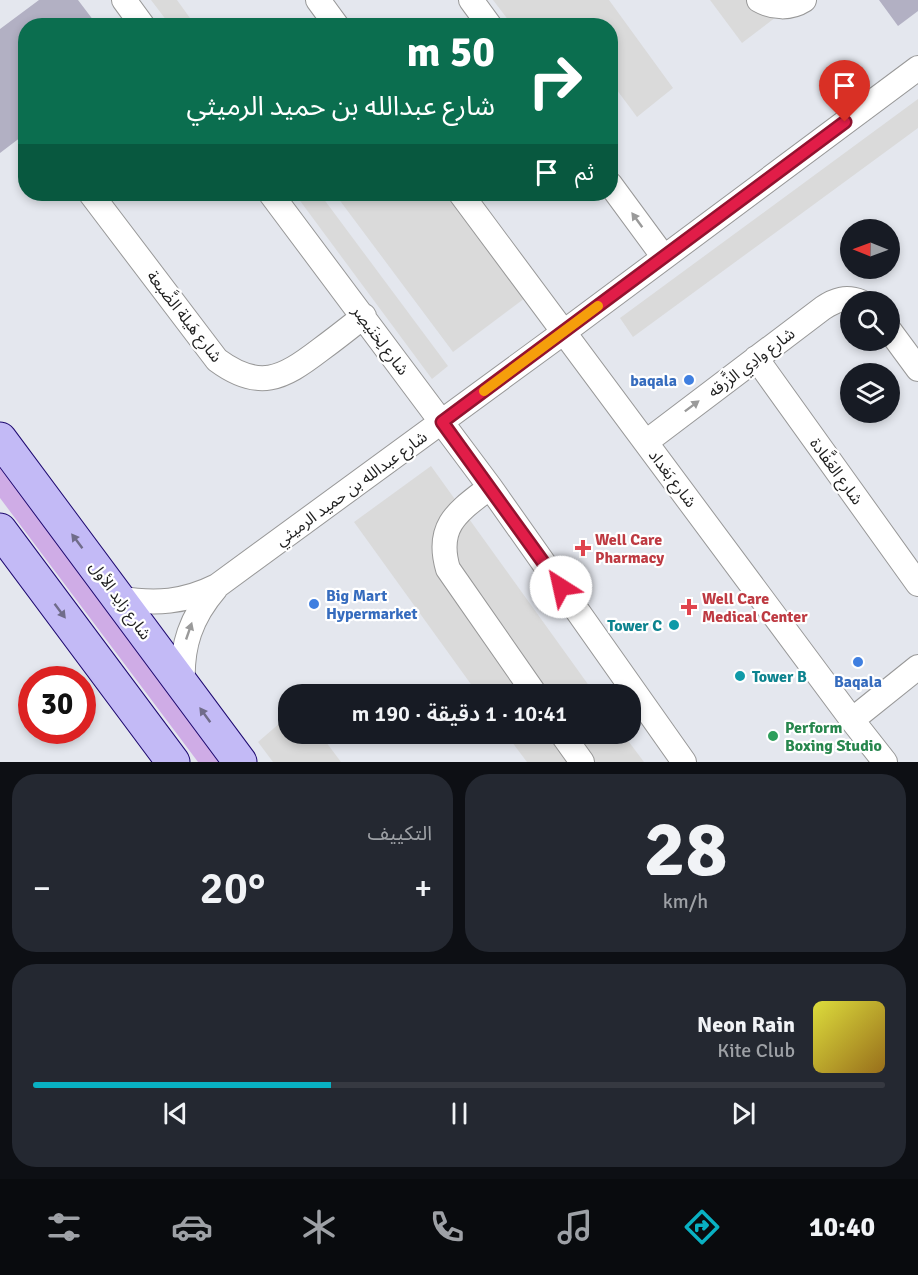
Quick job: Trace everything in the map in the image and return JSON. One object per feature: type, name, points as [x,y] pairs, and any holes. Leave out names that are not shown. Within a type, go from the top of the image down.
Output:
[{"type":"main road","name":"شارع زايد الأول","points":[[0,439],[240,762]]},
{"type":"main road","points":[[0,530],[11,561],[173,762]]},
{"type":"street","points":[[124,0],[137,18]]},
{"type":"street","points":[[318,0],[331,18]]},
{"type":"street","points":[[471,0],[484,18]]},
{"type":"street","points":[[759,0],[784,7],[804,0]]},
{"type":"street","name":"شارع عبدالله بن حميد الرميثي","points":[[183,684],[182,663],[193,621],[204,602],[218,586],[918,68]]},
{"type":"street","points":[[618,195],[663,256]]},
{"type":"street","name":"شارع هَيلة الضَّبعة","points":[[96,201],[217,360],[233,372],[252,378],[271,378],[291,372],[364,316]]},
{"type":"street","name":"شارع لِخنَيصِر","points":[[276,201],[490,487],[684,762]]},
{"type":"street","name":"شارع بَغداد","points":[[466,201],[885,762]]},
{"type":"street","name":"شارع وادِي الزَّرقه","points":[[646,442],[833,301],[840,299]]},
{"type":"street","points":[[900,345],[918,369]]},
{"type":"street","name":"شارع العَفَّادة","points":[[756,358],[918,584]]},
{"type":"street","points":[[490,487],[456,515],[448,527],[444,541],[444,555],[448,568],[528,684]]},
{"type":"street","name":"شارع عبدالله بن حميد الرميثي","points":[[119,598],[153,603],[169,602],[186,599],[218,586]]},
{"type":"street","points":[[852,720],[918,667]]},
{"type":"street","points":[[569,744],[582,762]]},
{"type":"shaded area","points":[[39,0],[78,0],[92,18],[18,18],[18,139],[0,153],[0,29]]},
{"type":"shaded area","points":[[151,0],[177,0],[190,18],[165,18]]},
{"type":"shaded area","points":[[493,0],[609,0],[673,88],[637,117],[618,91],[618,18],[507,18]]},
{"type":"shaded area","points":[[710,0],[790,0],[793,4],[742,43]]},
{"type":"shaded area","points":[[879,0],[918,0],[918,11],[898,26]]},
{"type":"shaded area","points":[[918,99],[918,128],[633,337],[620,318]]},
{"type":"shaded area","points":[[300,201],[325,201],[448,366],[432,379]]},
{"type":"shaded area","points":[[340,201],[452,201],[525,298],[453,352]]},
{"type":"shaded area","points":[[0,462],[227,762],[198,762],[0,498]]},
{"type":"shaded area","points":[[431,466],[588,684],[471,684],[354,522]]},
{"type":"shaded area","points":[[278,725],[278,744],[328,744],[341,762],[273,762],[258,742]]},
{"type":"shaded area","points":[[514,744],[630,744],[644,762],[527,762]]},
{"type":"slow traffic","points":[[484,391],[598,306]]},
{"type":"place","name":"baqala","points":[[689,380]]},
{"type":"place","name":"Well Care Pharmacy","points":[[583,548]]},
{"type":"place","name":"Big Mart Hypermarket","points":[[314,604]]},
{"type":"place","name":"Well Care Medical Center","points":[[689,607]]},
{"type":"place","name":"Tower C","points":[[674,625]]},
{"type":"place","name":"Baqala","points":[[858,662]]},
{"type":"place","name":"Tower B","points":[[740,676]]},
{"type":"place","name":"Perform Boxing Studio","points":[[773,736]]},
{"type":"route","points":[[561,587],[442,422],[845,122]]}]
